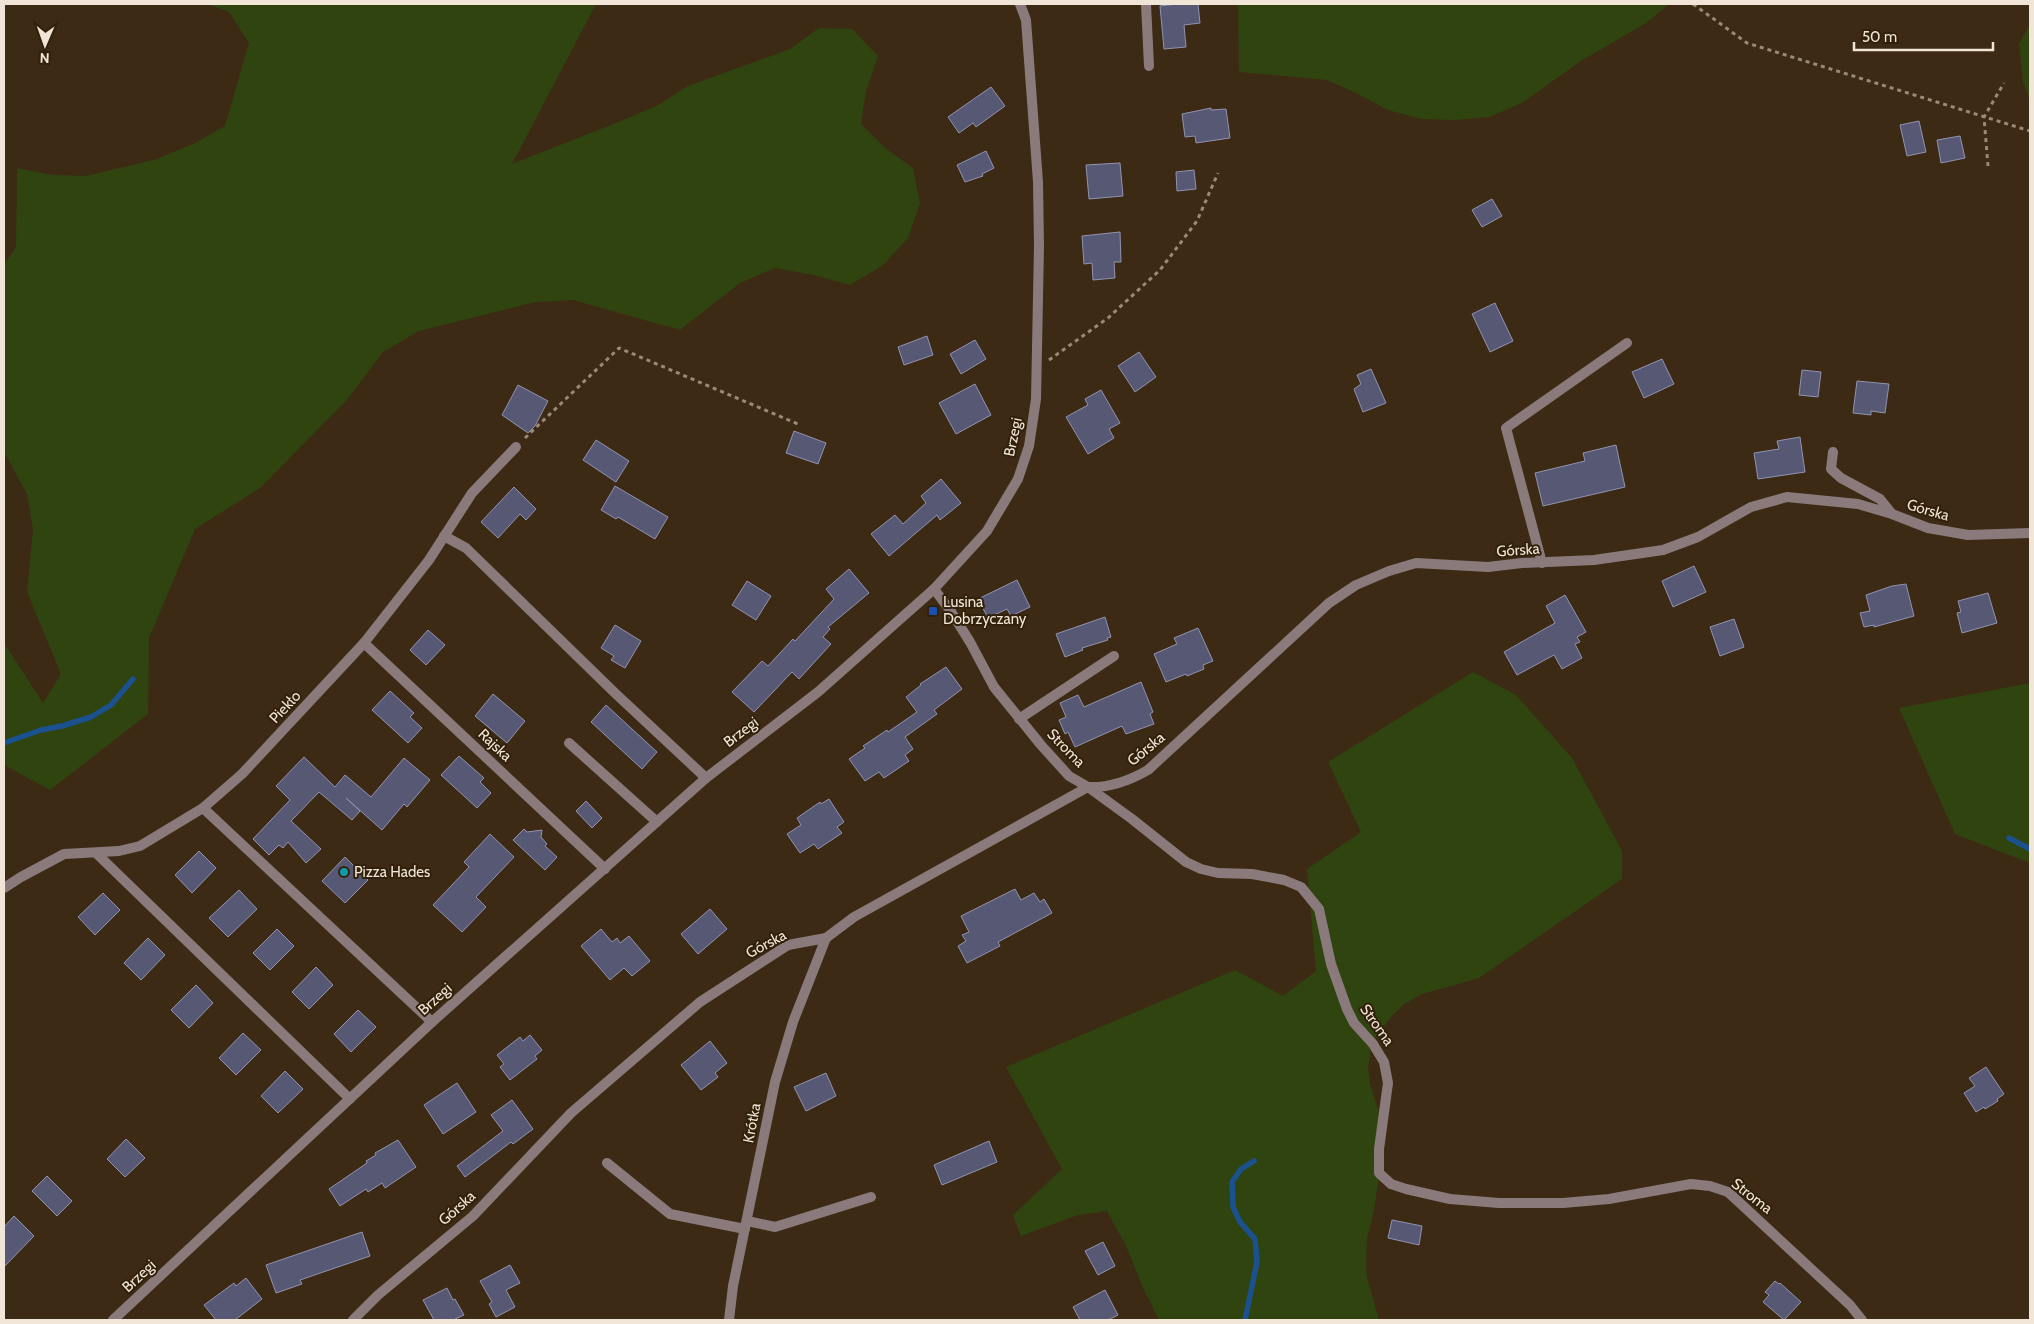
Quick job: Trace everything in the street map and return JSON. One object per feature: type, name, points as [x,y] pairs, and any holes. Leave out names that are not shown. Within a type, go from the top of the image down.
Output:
[{"type":"street","name":"Brzegi","points":[[113,1320],[432,1022],[706,778],[818,692],[934,589],[987,531],[1018,479],[1029,446],[1036,399],[1039,246],[1038,182],[1026,20],[1020,4]]},
{"type":"street","points":[[1146,4],[1149,66]]},
{"type":"street","points":[[1542,562],[1506,428],[1627,342]]},
{"type":"street","name":"Piekło","points":[[4,888],[20,877],[64,854],[119,851],[140,846],[203,808],[242,774],[364,643],[429,560],[472,493],[516,446]]},
{"type":"street","points":[[1832,452],[1831,469],[1841,478],[1880,499],[1892,514]]},
{"type":"street","name":"Górska","points":[[353,1320],[378,1295],[473,1216],[570,1113],[700,1002],[788,945],[826,938],[854,918],[1088,787],[1101,788],[1132,780],[1148,770],[1328,603],[1356,585],[1389,571],[1416,563],[1488,567],[1629,556],[1663,550],[1698,537],[1751,507],[1787,497],[1858,504],[1892,514],[1928,528],[1968,535],[2030,533]]},
{"type":"street","points":[[444,536],[466,548],[616,694],[706,778]]},
{"type":"street","name":"Stroma","points":[[934,589],[970,642],[994,687],[1019,719],[1069,776],[1088,787],[1132,819],[1186,862],[1201,869],[1252,874],[1284,880],[1301,886],[1319,909],[1331,964],[1347,1009],[1354,1024],[1374,1044],[1384,1062],[1388,1083],[1379,1149],[1379,1173],[1391,1184],[1450,1199],[1499,1203],[1563,1203],[1609,1199],[1691,1184],[1710,1186],[1728,1192],[1850,1305],[1862,1320]]},
{"type":"street","name":"Rajska","points":[[364,643],[605,869]]},
{"type":"street","points":[[1019,719],[1114,656]]},
{"type":"street","points":[[569,743],[657,822]]},
{"type":"street","points":[[203,808],[432,1022]]},
{"type":"street","points":[[96,853],[350,1099]]},
{"type":"street","name":"Krótka","points":[[729,1320],[733,1286],[775,1082],[797,1013],[826,938]]},
{"type":"street","points":[[606,1163],[670,1214],[746,1225],[775,1227],[871,1196]]},
{"type":"path","points":[[1693,4],[1747,43],[2030,131]]},
{"type":"path","points":[[1988,166],[1984,117],[2004,83]]},
{"type":"path","points":[[1037,369],[1108,318],[1160,270],[1197,220],[1218,174]]},
{"type":"path","points":[[516,446],[619,348],[798,424]]},
{"type":"green space","points":[[207,4],[596,4],[512,164],[658,105],[688,86],[790,49],[819,28],[852,29],[878,56],[866,91],[861,124],[885,148],[913,168],[920,203],[908,238],[883,265],[850,285],[814,275],[775,268],[740,283],[680,330],[573,300],[536,302],[419,331],[383,352],[346,401],[260,488],[195,529],[149,638],[148,714],[50,790],[4,765],[4,643],[43,703],[61,674],[27,592],[33,529],[27,494],[4,452],[4,265],[16,247],[17,168],[52,175],[86,176],[157,159],[195,143],[225,126],[249,43],[229,12]]},
{"type":"green space","points":[[1238,4],[1669,4],[1646,23],[1581,61],[1522,103],[1489,117],[1456,120],[1421,119],[1388,110],[1327,80],[1239,72]]},
{"type":"green space","points":[[2030,24],[2030,100],[2023,82],[2019,44]]},
{"type":"green space","points":[[1473,672],[1516,695],[1572,758],[1622,851],[1622,879],[1479,978],[1422,994],[1404,1004],[1390,1018],[1379,1034],[1371,1049],[1368,1067],[1370,1084],[1386,1135],[1373,1215],[1367,1239],[1366,1264],[1367,1277],[1379,1320],[1159,1320],[1126,1246],[1107,1211],[1078,1215],[1021,1236],[1013,1215],[1062,1169],[1006,1067],[1235,970],[1283,996],[1316,971],[1307,869],[1361,832],[1328,762]]},
{"type":"green space","points":[[2030,683],[2030,863],[1955,834],[1899,708]]},
{"type":"building","points":[[1198,4],[1200,23],[1184,25],[1186,47],[1164,49],[1160,6]]},
{"type":"building","points":[[991,87],[1005,106],[976,127],[973,123],[959,133],[948,117]]},
{"type":"building","points":[[1211,108],[1211,110],[1226,109],[1230,138],[1196,143],[1195,136],[1185,137],[1182,114]]},
{"type":"building","points":[[1919,121],[1926,152],[1907,156],[1900,125]]},
{"type":"building","points":[[1960,136],[1965,158],[1941,163],[1937,140]]},
{"type":"building","points":[[986,151],[994,168],[982,174],[983,176],[965,182],[957,165]]},
{"type":"building","points":[[1120,163],[1123,196],[1089,199],[1086,165]]},
{"type":"building","points":[[1194,170],[1196,189],[1177,191],[1176,172]]},
{"type":"building","points":[[1492,199],[1502,216],[1482,227],[1472,210]]},
{"type":"building","points":[[1120,232],[1121,262],[1114,262],[1115,278],[1093,280],[1092,263],[1084,264],[1082,236]]},
{"type":"building","points":[[1495,303],[1513,341],[1490,352],[1472,314]]},
{"type":"building","points":[[927,336],[933,355],[904,365],[898,347]]},
{"type":"building","points":[[975,340],[986,359],[961,374],[950,354]]},
{"type":"building","points":[[1139,352],[1156,377],[1135,392],[1118,366]]},
{"type":"building","points":[[1662,359],[1674,384],[1644,398],[1632,372]]},
{"type":"building","points":[[1371,369],[1386,403],[1363,412],[1354,389],[1361,384],[1357,375]]},
{"type":"building","points":[[1802,370],[1821,372],[1818,397],[1799,395]]},
{"type":"building","points":[[1857,381],[1889,384],[1885,413],[1871,411],[1871,415],[1853,413]]},
{"type":"building","points":[[975,384],[991,415],[956,434],[939,403]]},
{"type":"building","points":[[518,385],[548,401],[535,426],[528,433],[502,415]]},
{"type":"building","points":[[1101,390],[1120,423],[1109,429],[1114,438],[1088,454],[1066,417],[1088,405],[1085,399]]},
{"type":"building","points":[[794,431],[826,443],[818,464],[786,453]]},
{"type":"building","points":[[1800,437],[1805,472],[1758,479],[1754,453],[1779,449],[1777,441]]},
{"type":"building","points":[[596,440],[629,461],[616,482],[583,460]]},
{"type":"building","points":[[1616,445],[1625,487],[1543,506],[1535,473],[1585,461],[1583,453]]},
{"type":"building","points":[[941,479],[961,503],[940,520],[937,515],[889,556],[871,534],[895,515],[903,524],[926,503],[921,496]]},
{"type":"building","points":[[615,486],[668,517],[655,539],[618,517],[616,519],[601,510]]},
{"type":"building","points":[[514,487],[536,509],[526,520],[520,514],[498,538],[481,522]]},
{"type":"building","points":[[1694,566],[1706,592],[1673,607],[1662,581]]},
{"type":"building","points":[[849,569],[869,593],[828,627],[830,629],[823,637],[831,644],[799,679],[792,672],[754,712],[732,692],[762,661],[768,666],[793,639],[795,641],[834,599],[826,589]]},
{"type":"building","points":[[1017,580],[1030,607],[1011,616],[1007,609],[988,618],[978,599]]},
{"type":"building","points":[[747,581],[771,596],[756,620],[732,605]]},
{"type":"building","points":[[1906,584],[1914,616],[1874,627],[1874,625],[1864,627],[1860,613],[1870,611],[1866,595],[1892,586]]},
{"type":"building","points":[[1988,593],[1997,623],[1962,633],[1957,613],[1961,612],[1958,601]]},
{"type":"building","points":[[1565,595],[1586,632],[1577,637],[1580,642],[1575,644],[1582,658],[1562,669],[1554,655],[1517,675],[1504,652],[1555,623],[1546,606]]},
{"type":"building","points":[[1105,617],[1111,637],[1107,638],[1108,640],[1082,648],[1083,650],[1065,657],[1056,634]]},
{"type":"building","points":[[1734,619],[1744,647],[1720,656],[1710,627]]},
{"type":"building","points":[[615,625],[641,641],[625,668],[611,660],[614,656],[601,648]]},
{"type":"building","points":[[1198,628],[1213,661],[1203,665],[1204,669],[1166,682],[1154,654],[1177,644],[1174,638]]},
{"type":"building","points":[[428,630],[445,645],[426,665],[410,650]]},
{"type":"building","points":[[946,667],[962,689],[934,710],[937,714],[905,737],[913,749],[905,755],[909,761],[884,778],[879,772],[865,781],[849,759],[865,748],[863,746],[917,712],[906,697],[920,684]]},
{"type":"building","points":[[1141,682],[1153,712],[1150,714],[1154,724],[1126,734],[1122,726],[1075,747],[1068,732],[1065,734],[1059,720],[1066,717],[1060,703],[1078,695],[1084,707]]},
{"type":"building","points":[[390,691],[414,713],[410,717],[422,728],[408,743],[372,710]]},
{"type":"building","points":[[493,694],[525,721],[507,743],[475,716]]},
{"type":"building","points":[[606,705],[657,752],[642,769],[591,722]]},
{"type":"building","points":[[459,756],[484,778],[480,782],[491,793],[477,808],[441,775]]},
{"type":"building","points":[[304,757],[335,787],[345,775],[371,797],[404,758],[430,780],[407,807],[404,804],[382,830],[346,798],[360,811],[352,820],[319,792],[291,821],[321,849],[306,863],[288,842],[283,848],[279,845],[269,855],[253,839],[290,800],[276,786]]},
{"type":"building","points":[[829,799],[844,822],[837,827],[842,833],[818,849],[814,844],[800,853],[787,834],[801,825],[797,818],[820,802],[821,804]]},
{"type":"building","points":[[586,801],[602,818],[592,828],[576,811]]},
{"type":"building","points":[[524,829],[527,832],[542,830],[541,837],[547,844],[545,846],[557,857],[545,870],[513,840]]},
{"type":"building","points":[[490,834],[514,857],[476,897],[486,907],[462,932],[433,905],[469,867],[464,862]]},
{"type":"building","points":[[199,851],[216,868],[192,893],[175,875]]},
{"type":"building","points":[[345,857],[368,880],[345,903],[322,881]]},
{"type":"building","points":[[1015,889],[1021,900],[1034,893],[1040,902],[1044,899],[1052,913],[998,942],[1000,946],[967,963],[958,946],[966,941],[962,935],[969,932],[961,916]]},
{"type":"building","points":[[239,890],[257,909],[228,937],[209,918]]},
{"type":"building","points":[[103,893],[120,910],[95,935],[78,917]]},
{"type":"building","points":[[710,909],[727,929],[698,954],[681,934]]},
{"type":"building","points":[[277,929],[294,946],[270,970],[253,953]]},
{"type":"building","points":[[601,929],[612,942],[617,938],[620,943],[629,936],[650,961],[632,976],[624,968],[610,980],[581,946]]},
{"type":"building","points":[[148,938],[165,955],[141,980],[124,963]]},
{"type":"building","points":[[316,967],[333,985],[309,1009],[292,992]]},
{"type":"building","points":[[196,985],[213,1003],[189,1028],[171,1010]]},
{"type":"building","points":[[358,1010],[376,1027],[351,1052],[334,1034]]},
{"type":"building","points":[[243,1033],[261,1050],[236,1075],[219,1058]]},
{"type":"building","points":[[530,1035],[542,1050],[535,1056],[537,1059],[510,1080],[500,1067],[504,1064],[497,1055],[520,1037],[523,1041]]},
{"type":"building","points":[[710,1041],[727,1063],[715,1073],[718,1077],[701,1090],[681,1065]]},
{"type":"building","points":[[1986,1067],[2004,1094],[1997,1099],[1998,1101],[1976,1112],[1964,1093],[1975,1086],[1969,1078]]},
{"type":"building","points":[[285,1071],[303,1089],[278,1113],[261,1096]]},
{"type":"building","points":[[826,1073],[836,1096],[806,1111],[794,1087]]},
{"type":"building","points":[[457,1083],[476,1112],[443,1134],[424,1105]]},
{"type":"building","points":[[512,1100],[533,1129],[513,1144],[511,1142],[465,1177],[457,1166],[503,1131],[491,1115]]},
{"type":"building","points":[[126,1139],[145,1158],[125,1177],[107,1159]]},
{"type":"building","points":[[398,1140],[416,1167],[385,1188],[382,1183],[368,1192],[366,1189],[340,1206],[329,1189],[367,1163],[366,1161],[376,1155],[375,1153]]},
{"type":"building","points":[[989,1141],[997,1162],[942,1185],[934,1165]]},
{"type":"building","points":[[47,1176],[72,1201],[57,1216],[32,1191]]},
{"type":"building","points":[[14,1216],[34,1236],[4,1267],[4,1227]]},
{"type":"building","points":[[1392,1220],[1422,1226],[1419,1245],[1388,1238]]},
{"type":"building","points":[[362,1232],[370,1256],[300,1280],[302,1284],[276,1293],[266,1265]]},
{"type":"building","points":[[1103,1242],[1115,1266],[1098,1275],[1085,1251]]},
{"type":"building","points":[[510,1265],[520,1283],[506,1290],[515,1307],[496,1317],[489,1304],[492,1302],[480,1281]]},
{"type":"building","points":[[246,1278],[262,1299],[235,1320],[216,1320],[204,1305],[234,1283],[236,1286]]},
{"type":"building","points":[[1775,1281],[1780,1283],[1801,1302],[1784,1320],[1763,1302],[1769,1295],[1765,1292]]},
{"type":"building","points":[[447,1288],[464,1315],[453,1320],[434,1320],[423,1300]]},
{"type":"building","points":[[1105,1290],[1118,1315],[1108,1320],[1080,1320],[1073,1307]]},
{"type":"waterway","points":[[4,743],[41,730],[91,717],[111,705],[133,679]]},
{"type":"waterway","points":[[2009,838],[2030,849]]},
{"type":"waterway","points":[[1245,1320],[1257,1262],[1255,1239],[1240,1222],[1233,1207],[1232,1182],[1241,1169],[1254,1161]]},
{"type":"place","name":"Lusina Dobrzyczany","points":[[933,611]]},
{"type":"place","name":"Pizza Hades","points":[[344,872]]}]
